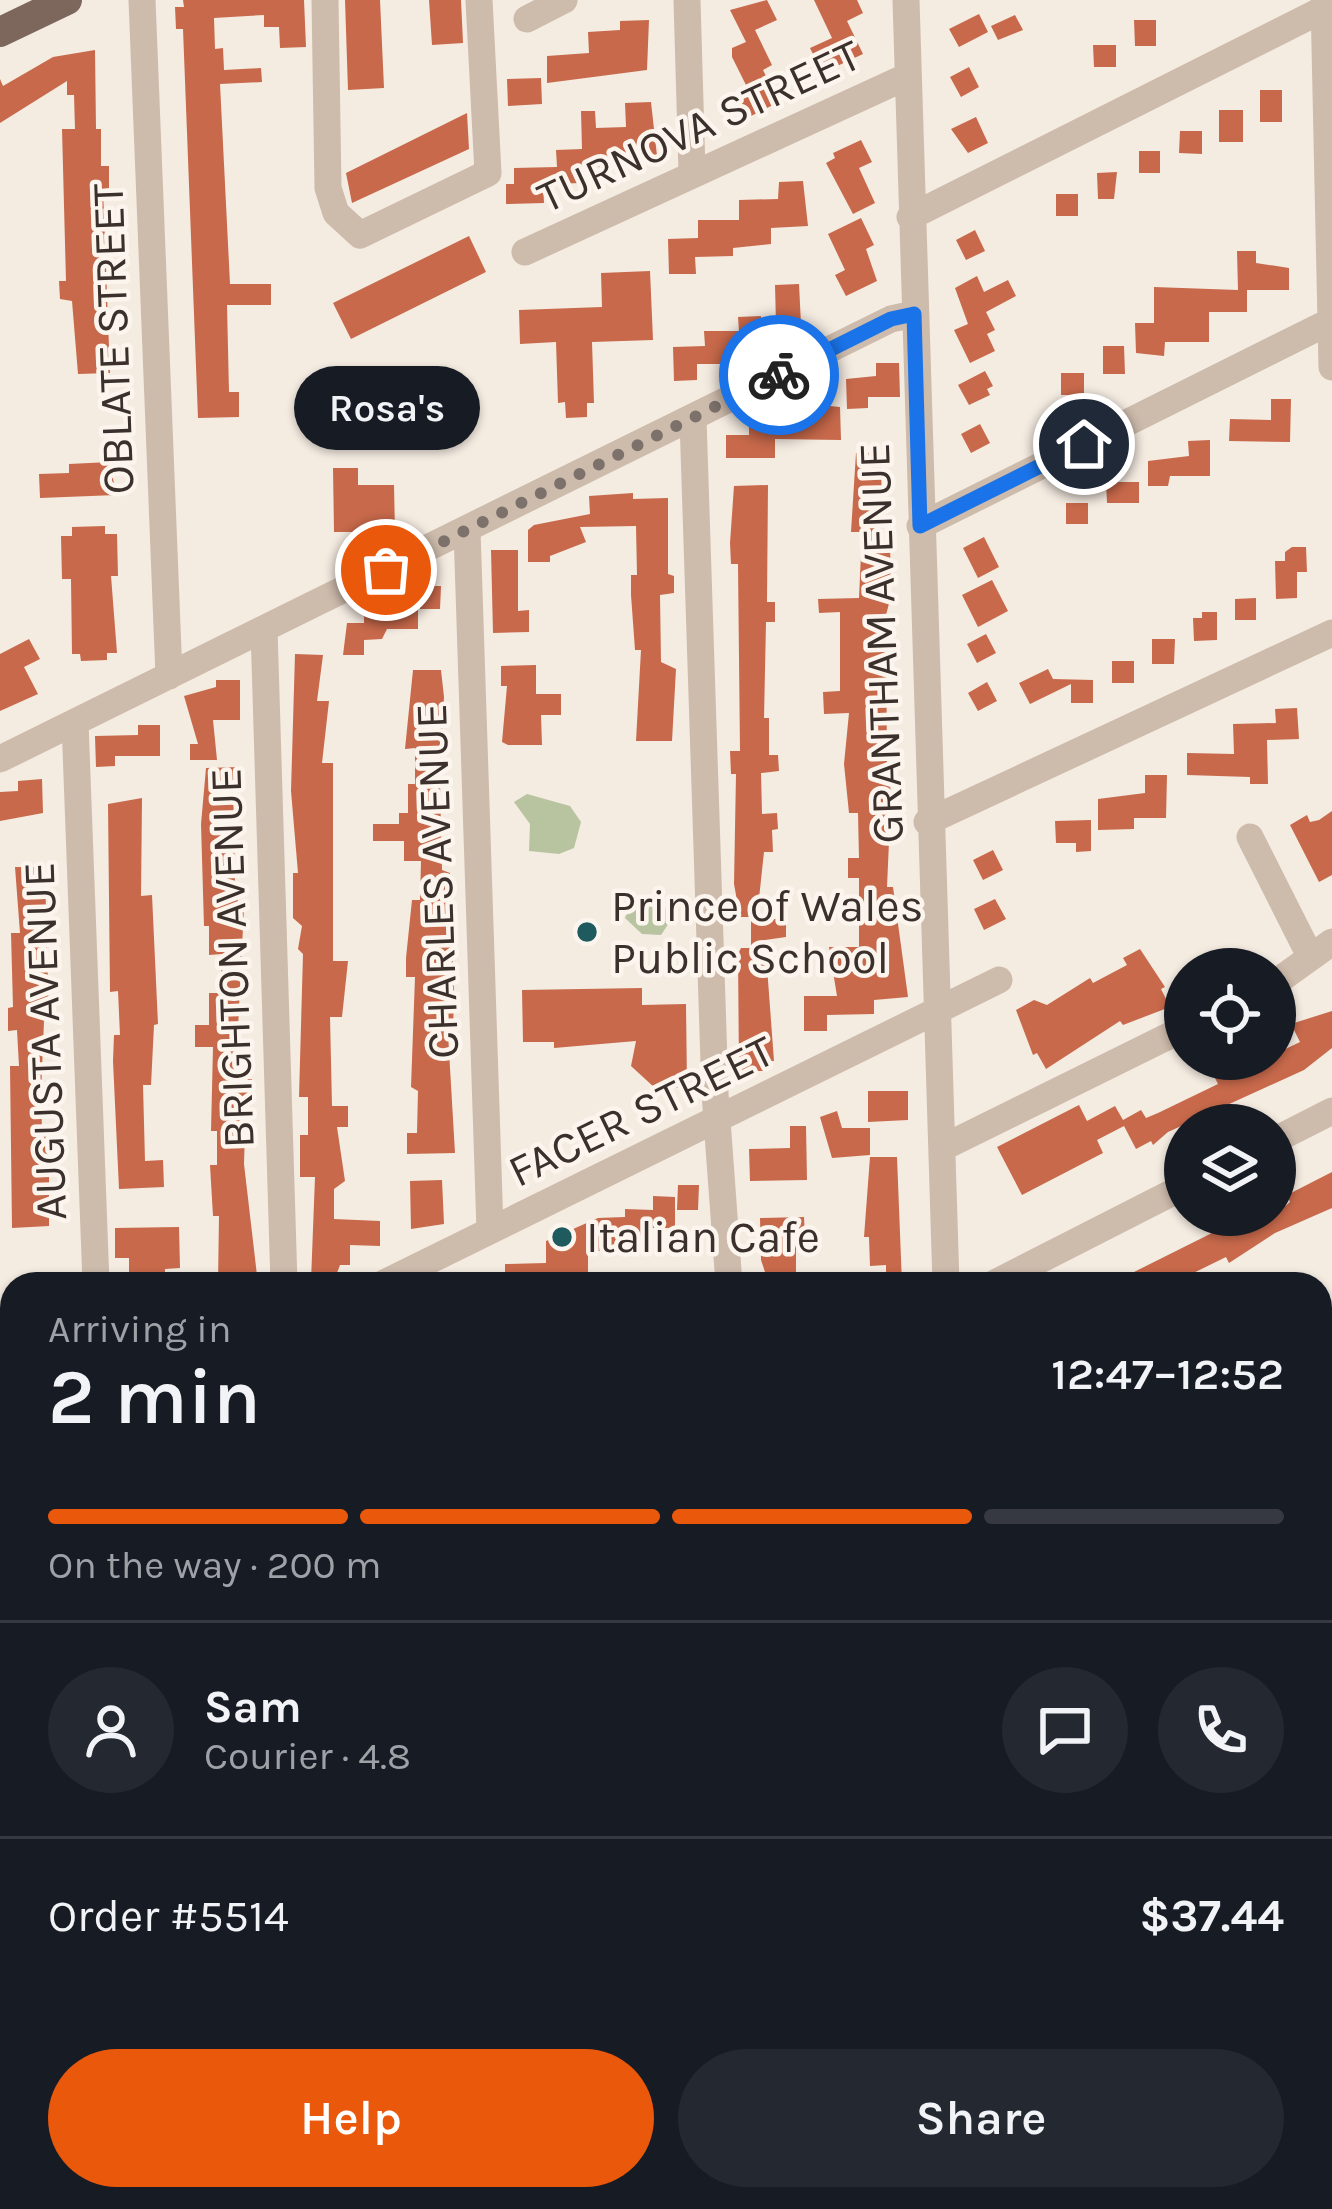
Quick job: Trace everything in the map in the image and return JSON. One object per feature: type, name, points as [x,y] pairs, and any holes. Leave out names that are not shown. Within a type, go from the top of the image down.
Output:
[{"type":"main road","points":[[0,32],[67,0]]},
{"type":"street","name":"OBLATE STREET","points":[[142,0],[169,676]]},
{"type":"street","points":[[326,0],[328,188],[336,213],[360,235],[488,173],[479,0]]},
{"type":"street","points":[[527,19],[564,0]]},
{"type":"street","points":[[687,0],[692,172]]},
{"type":"street","name":"GRANTHAM AVENUE","points":[[906,0],[927,822],[946,1272]]},
{"type":"street","points":[[910,217],[1324,4],[1332,367]]},
{"type":"street","name":"TURNOVA STREET","points":[[525,252],[908,76]]},
{"type":"street","points":[[0,759],[891,319],[914,314]]},
{"type":"street","points":[[920,526],[1331,321]]},
{"type":"street","points":[[693,419],[718,1120],[728,1272]]},
{"type":"street","name":"CHARLES AVENUE","points":[[467,530],[490,1230]]},
{"type":"street","name":"BRIGHTON AVENUE","points":[[264,629],[284,1272]]},
{"type":"street","points":[[927,822],[1332,633]]},
{"type":"street","name":"AUGUSTA AVENUE","points":[[75,722],[96,1272]]},
{"type":"street","points":[[1250,838],[1320,948],[1296,970]]},
{"type":"street","name":"FACER STREET","points":[[406,1272],[937,1015],[999,980]]},
{"type":"street","points":[[942,1148],[1164,1038]]},
{"type":"street","points":[[1296,1129],[1332,1111]]},
{"type":"street","points":[[1017,1272],[1164,1197]]},
{"type":"green space","points":[[527,794],[570,806],[581,822],[574,848],[559,854],[529,851],[530,824],[514,802]]},
{"type":"green space","points":[[632,902],[665,908],[673,917],[661,935],[642,934],[625,918]]},
{"type":"building","points":[[183,0],[304,0],[306,47],[280,48],[279,27],[264,27],[264,15],[214,18],[215,49],[223,48],[224,70],[261,68],[262,82],[220,84],[230,284],[271,284],[271,305],[227,305],[229,392],[239,392],[239,417],[198,418],[183,29],[176,29],[175,7],[184,7]]},
{"type":"building","points":[[345,0],[380,0],[384,88],[348,90]]},
{"type":"building","points":[[429,0],[461,0],[463,43],[432,45]]},
{"type":"building","points":[[767,0],[777,20],[755,30],[772,65],[763,70],[779,102],[743,120],[731,95],[747,87],[732,48],[746,42],[730,10]]},
{"type":"building","points":[[814,0],[857,0],[863,13],[847,21],[863,54],[822,73],[810,48],[832,38]]},
{"type":"building","points":[[979,14],[988,32],[959,47],[949,29]]},
{"type":"building","points":[[1015,15],[1023,30],[998,40],[991,26]]},
{"type":"building","points":[[649,20],[647,70],[547,83],[547,56],[589,53],[588,32],[620,30],[620,21]]},
{"type":"building","points":[[1134,20],[1156,20],[1156,46],[1135,46]]},
{"type":"building","points":[[1093,45],[1116,45],[1116,67],[1094,67]]},
{"type":"building","points":[[95,50],[96,129],[101,129],[101,166],[109,166],[109,188],[103,189],[110,373],[78,374],[72,301],[60,299],[59,281],[66,281],[62,129],[75,129],[74,95],[67,95],[67,81],[0,123],[0,79],[3,86],[53,57]]},
{"type":"building","points":[[969,67],[979,87],[961,97],[950,77]]},
{"type":"building","points":[[541,78],[542,104],[508,106],[507,79]]},
{"type":"building","points":[[1260,90],[1282,90],[1282,122],[1260,122]]},
{"type":"building","points":[[651,102],[657,156],[623,157],[623,166],[583,167],[584,183],[543,184],[544,203],[506,204],[506,184],[514,184],[514,168],[557,167],[556,150],[582,149],[581,111],[595,111],[596,128],[626,127],[625,103]]},
{"type":"building","points":[[1219,110],[1243,110],[1243,142],[1219,142]]},
{"type":"building","points":[[467,113],[469,149],[352,203],[346,173]]},
{"type":"building","points":[[976,117],[988,143],[968,153],[951,129]]},
{"type":"building","points":[[1180,131],[1202,131],[1202,154],[1179,153]]},
{"type":"building","points":[[861,140],[872,162],[859,168],[875,203],[853,214],[826,163],[835,158],[833,153]]},
{"type":"building","points":[[1139,151],[1160,151],[1160,173],[1139,173]]},
{"type":"building","points":[[1117,172],[1114,199],[1098,199],[1097,173]]},
{"type":"building","points":[[803,181],[808,226],[771,228],[771,244],[733,248],[733,256],[695,257],[696,274],[669,274],[668,239],[698,238],[698,220],[739,220],[739,200],[778,199],[779,182]]},
{"type":"building","points":[[1056,194],[1078,194],[1078,216],[1056,216]]},
{"type":"building","points":[[861,218],[874,245],[866,249],[877,281],[846,296],[835,275],[845,270],[828,234]]},
{"type":"building","points":[[975,230],[985,251],[966,260],[956,240]]},
{"type":"building","points":[[469,236],[486,272],[351,339],[333,303]]},
{"type":"building","points":[[1237,251],[1256,251],[1256,263],[1289,268],[1289,290],[1247,290],[1247,312],[1209,312],[1209,342],[1165,342],[1164,356],[1136,353],[1135,323],[1154,323],[1154,287],[1238,290]]},
{"type":"building","points":[[650,271],[653,340],[592,342],[594,403],[587,403],[587,417],[566,418],[565,402],[558,403],[556,342],[520,344],[519,310],[602,307],[601,273]]},
{"type":"building","points":[[977,276],[984,292],[1008,280],[1016,296],[986,312],[995,330],[987,334],[995,351],[970,363],[954,330],[968,324],[955,288]]},
{"type":"building","points":[[799,284],[801,324],[776,325],[775,285]]},
{"type":"building","points":[[761,316],[761,349],[728,349],[728,364],[697,364],[697,380],[674,381],[673,347],[705,346],[704,331],[739,331],[738,317]]},
{"type":"building","points":[[1103,346],[1124,346],[1125,374],[1103,374]]},
{"type":"building","points":[[876,363],[899,363],[900,397],[868,397],[868,408],[847,409],[846,379],[876,376]]},
{"type":"building","points":[[985,371],[993,386],[987,389],[990,395],[969,405],[958,385]]},
{"type":"building","points":[[1061,373],[1084,373],[1084,395],[1061,395]]},
{"type":"building","points":[[1271,399],[1291,399],[1290,442],[1229,441],[1230,419],[1271,420]]},
{"type":"building","points":[[787,402],[840,407],[841,440],[775,439],[775,458],[726,458],[726,435],[749,435],[749,424],[757,424],[757,418],[787,418]]},
{"type":"building","points":[[980,424],[990,443],[971,453],[961,434]]},
{"type":"building","points":[[1210,440],[1210,476],[1170,476],[1168,486],[1148,486],[1148,461],[1189,456],[1188,441]]},
{"type":"building","points":[[881,452],[882,541],[890,540],[887,770],[896,819],[890,819],[887,887],[893,887],[908,997],[874,1000],[874,1014],[827,1015],[827,1031],[804,1031],[804,996],[837,996],[829,947],[859,947],[859,878],[848,878],[848,858],[859,858],[858,813],[849,813],[844,764],[849,713],[824,714],[823,692],[840,691],[840,612],[819,613],[818,599],[859,598],[862,532],[851,532],[856,453]]},
{"type":"building","points":[[110,462],[116,495],[40,498],[39,474],[69,473],[69,464]]},
{"type":"building","points":[[333,468],[358,468],[358,485],[394,485],[395,532],[334,532]]},
{"type":"building","points":[[1106,482],[1139,482],[1139,503],[1107,503]]},
{"type":"building","points":[[768,485],[767,602],[775,602],[775,622],[766,622],[764,718],[769,718],[769,755],[778,755],[779,771],[761,773],[762,814],[777,813],[778,829],[772,830],[773,852],[764,852],[757,917],[740,917],[734,884],[736,774],[731,774],[730,751],[740,751],[738,564],[731,564],[730,543],[734,486]]},
{"type":"building","points":[[633,493],[633,499],[668,498],[668,574],[674,576],[674,593],[660,595],[661,662],[676,669],[672,741],[636,741],[641,650],[635,650],[631,575],[637,575],[636,526],[580,527],[586,542],[550,556],[550,562],[528,562],[528,530],[534,525],[590,514],[589,496]]},
{"type":"building","points":[[1066,503],[1088,503],[1088,524],[1066,524]]},
{"type":"building","points":[[105,526],[105,534],[117,534],[118,576],[111,576],[117,653],[107,653],[107,660],[81,661],[80,654],[72,654],[71,579],[62,579],[61,536],[72,536],[72,527]]},
{"type":"building","points":[[984,537],[999,567],[978,578],[963,548]]},
{"type":"building","points":[[1306,547],[1307,572],[1297,572],[1297,598],[1276,599],[1275,561],[1285,561],[1285,552]]},
{"type":"building","points":[[491,550],[518,550],[518,611],[529,610],[529,632],[493,633]]},
{"type":"building","points":[[992,580],[1008,611],[978,627],[962,595]]},
{"type":"building","points":[[421,586],[441,586],[440,609],[420,609]]},
{"type":"building","points":[[396,597],[418,597],[418,629],[387,629],[382,639],[364,640],[364,655],[343,655],[347,623],[364,623],[364,608],[396,608]]},
{"type":"building","points":[[1256,598],[1256,620],[1235,620],[1235,599]]},
{"type":"building","points":[[1202,612],[1217,612],[1217,640],[1194,641],[1193,618],[1202,618]]},
{"type":"building","points":[[986,634],[996,653],[977,663],[967,644]]},
{"type":"building","points":[[29,639],[40,659],[24,667],[38,694],[0,711],[0,654]]},
{"type":"building","points":[[1152,639],[1175,639],[1174,664],[1152,664]]},
{"type":"building","points":[[295,654],[323,655],[317,701],[329,701],[322,763],[333,763],[333,961],[348,961],[342,1017],[330,1017],[332,1106],[348,1106],[348,1127],[337,1127],[345,1181],[334,1189],[334,1219],[380,1221],[380,1246],[350,1245],[350,1265],[340,1265],[337,1272],[311,1272],[315,1177],[300,1177],[300,1135],[308,1135],[308,1097],[299,1097],[303,954],[298,949],[302,926],[293,918],[293,873],[298,873],[291,791]]},
{"type":"building","points":[[1112,661],[1134,661],[1134,683],[1112,683]]},
{"type":"building","points":[[536,665],[536,694],[561,694],[561,715],[541,715],[542,745],[508,745],[502,742],[507,686],[501,686],[501,666]]},
{"type":"building","points":[[1048,669],[1053,679],[1093,680],[1093,703],[1071,703],[1071,684],[1030,704],[1019,683]]},
{"type":"building","points":[[413,670],[441,670],[444,697],[442,870],[450,873],[454,992],[453,1034],[448,1034],[455,1153],[407,1154],[407,1133],[417,1133],[418,1091],[411,1087],[415,977],[406,977],[406,958],[412,900],[420,900],[421,861],[404,861],[404,841],[373,841],[373,824],[399,824],[399,813],[408,813],[408,784],[415,784],[415,748],[405,749]]},
{"type":"building","points":[[216,680],[240,680],[240,720],[213,720],[217,760],[190,760],[190,744],[198,744],[184,696],[216,687]]},
{"type":"building","points":[[987,682],[997,701],[978,711],[968,693]]},
{"type":"building","points":[[1297,708],[1299,739],[1267,740],[1268,784],[1250,784],[1250,777],[1187,775],[1187,753],[1234,754],[1233,724],[1276,723],[1275,709]]},
{"type":"building","points":[[138,725],[160,725],[160,756],[115,756],[115,766],[96,767],[95,736],[138,735]]},
{"type":"building","points":[[240,767],[241,782],[233,782],[235,885],[239,907],[244,907],[237,1049],[245,1049],[245,1079],[252,1079],[252,1096],[246,1096],[244,1164],[257,1272],[218,1272],[219,1216],[213,1216],[210,1165],[217,1165],[217,1131],[211,1131],[213,1047],[195,1047],[195,1025],[209,1025],[209,993],[220,993],[222,954],[209,955],[209,926],[204,926],[201,824],[206,768]]},
{"type":"building","points":[[1145,775],[1167,775],[1166,818],[1134,818],[1134,829],[1098,830],[1098,799],[1145,793]]},
{"type":"building","points":[[42,779],[43,813],[0,821],[0,792],[18,791],[18,781]]},
{"type":"building","points":[[142,798],[141,896],[152,895],[158,1024],[154,1025],[151,1085],[143,1085],[145,1161],[163,1160],[164,1187],[119,1189],[113,1061],[114,1035],[120,1035],[118,991],[110,992],[108,804]]},
{"type":"building","points":[[1332,811],[1332,875],[1319,882],[1290,825],[1307,815],[1310,822],[1319,820]]},
{"type":"building","points":[[1091,820],[1091,851],[1076,852],[1076,843],[1056,843],[1055,821]]},
{"type":"building","points":[[993,850],[1003,870],[983,880],[973,860]]},
{"type":"building","points":[[15,867],[44,867],[45,874],[49,1021],[44,1021],[41,1094],[42,1132],[49,1132],[49,1226],[12,1228],[10,1066],[19,1066],[17,1030],[8,1031],[8,1008],[13,1007],[11,933],[20,933]]},
{"type":"building","points":[[995,899],[1006,919],[984,930],[974,909]]},
{"type":"building","points":[[751,919],[786,919],[786,937],[765,940],[774,1061],[763,1061],[763,1071],[739,1071],[738,954],[741,948],[751,948]]},
{"type":"building","points":[[1140,949],[1164,985],[1164,1009],[1123,1025],[1120,1021],[1046,1069],[1037,1053],[1033,1055],[1016,1010],[1034,1000],[1047,1005],[1090,978],[1093,983],[1127,965],[1123,958]]},
{"type":"building","points":[[642,988],[642,1005],[686,1004],[687,1087],[655,1088],[631,1066],[636,1041],[554,1048],[554,1042],[523,1042],[522,990]]},
{"type":"building","points":[[1332,1011],[1332,1048],[1296,1074],[1296,1044],[1300,1042],[1296,1022]]},
{"type":"building","points":[[1216,1080],[1282,1080],[1229,1104],[1176,1104],[1218,1084]]},
{"type":"building","points":[[868,1091],[908,1091],[908,1120],[868,1122]]},
{"type":"building","points":[[1079,1105],[1087,1121],[1115,1106],[1123,1120],[1141,1110],[1146,1118],[1164,1110],[1164,1135],[1153,1145],[1151,1141],[1136,1149],[1124,1126],[1097,1140],[1103,1153],[1022,1195],[997,1147]]},
{"type":"building","points":[[837,1111],[842,1128],[870,1128],[870,1155],[832,1158],[820,1117]]},
{"type":"building","points":[[790,1126],[806,1126],[807,1180],[750,1181],[749,1149],[790,1148]]},
{"type":"building","points":[[870,1157],[897,1157],[902,1272],[886,1272],[886,1265],[870,1266],[869,1237],[864,1237]]},
{"type":"building","points":[[1332,1172],[1332,1208],[1296,1224],[1296,1190]]},
{"type":"building","points":[[442,1180],[444,1224],[411,1229],[410,1181]]},
{"type":"building","points":[[678,1185],[699,1185],[698,1210],[677,1210]]},
{"type":"building","points":[[653,1196],[675,1197],[675,1228],[646,1228],[646,1242],[616,1242],[616,1251],[588,1251],[588,1272],[505,1272],[505,1264],[546,1263],[546,1241],[598,1218],[625,1217],[625,1209],[653,1210]]},
{"type":"building","points":[[804,1217],[805,1239],[796,1239],[796,1272],[765,1272],[760,1218]]},
{"type":"building","points":[[179,1227],[180,1268],[129,1272],[129,1258],[115,1258],[115,1228]]},
{"type":"building","points":[[1206,1236],[1270,1236],[1229,1263],[1226,1257],[1195,1272],[1134,1272]]},
{"type":"way so far","points":[[386,570],[779,375]]},
{"type":"place","name":"Rosa's","points":[[386,570]]},
{"type":"place","name":"Prince of Wales Public School","points":[[587,932]]},
{"type":"place","name":"Italian Cafe","points":[[562,1237]]},
{"type":"route","points":[[779,375],[891,319],[914,314],[920,526],[1084,444]]}]
